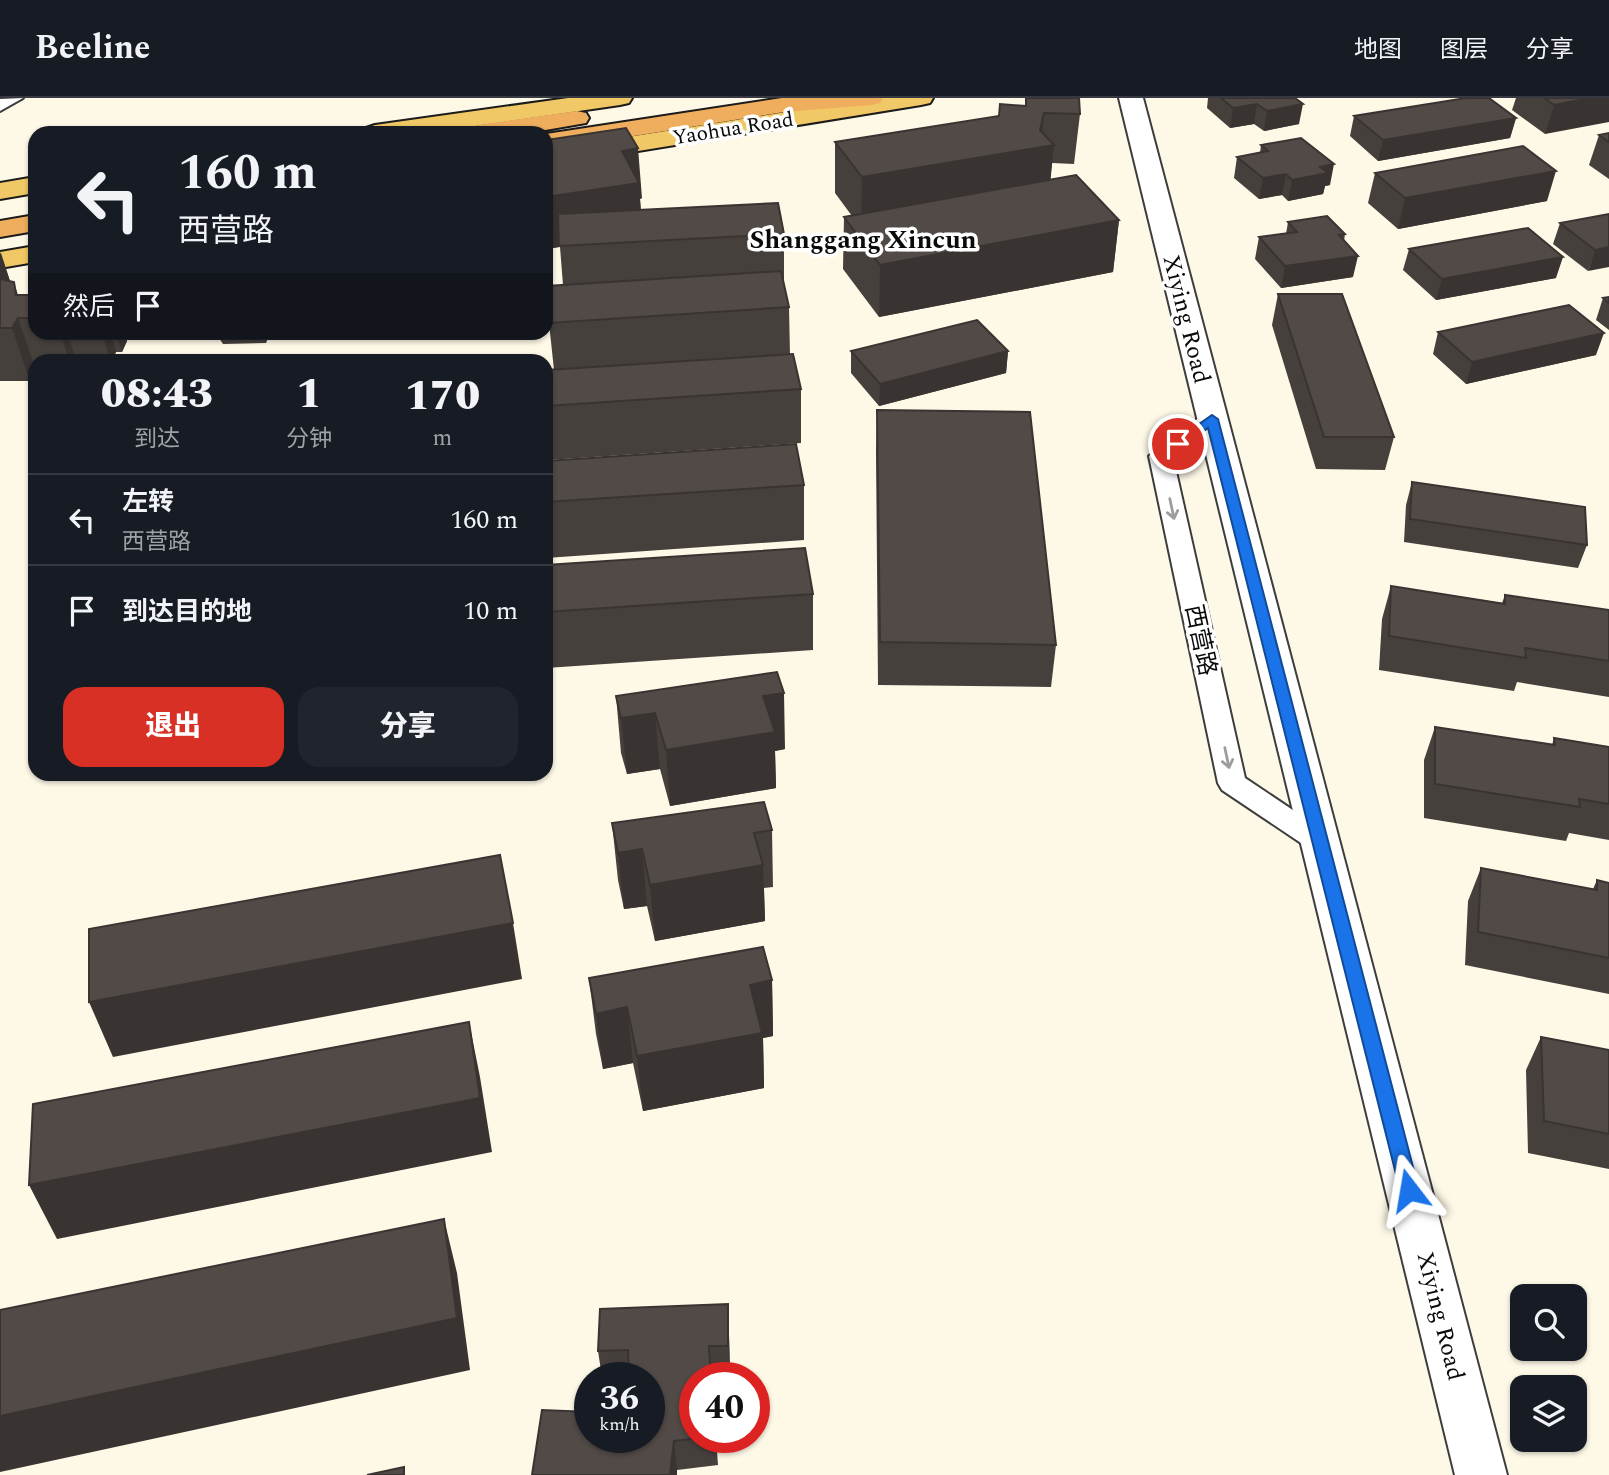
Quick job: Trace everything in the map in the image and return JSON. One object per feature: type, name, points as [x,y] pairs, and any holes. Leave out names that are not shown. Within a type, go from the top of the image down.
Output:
[{"type":"highway","points":[[522,126],[693,98]]},
{"type":"highway","points":[[553,141],[785,105],[871,98]]},
{"type":"highway","points":[[0,205],[28,201]]},
{"type":"highway","points":[[0,229],[28,224]]},
{"type":"main road","points":[[424,126],[620,98]]},
{"type":"main road","name":"Yaohua Road","points":[[553,157],[921,98]]},
{"type":"main road","points":[[0,191],[28,186]]},
{"type":"main road","points":[[0,260],[28,255]]},
{"type":"street","name":"Xiying Road","points":[[1131,98],[1482,1475]]},
{"type":"lane","points":[[0,106],[14,98]]},
{"type":"lane","name":"西营路","points":[[1212,419],[1161,457],[1232,783],[1320,842]]},
{"type":"building","points":[[1026,98],[1079,98],[1080,114],[1044,113],[1040,130],[1054,145],[862,177],[835,142],[999,116],[1000,104],[1026,106]]},
{"type":"building","points":[[1221,98],[1295,98],[1303,104],[1267,111],[1257,104],[1233,108]]},
{"type":"building","points":[[1466,98],[1489,98],[1516,118],[1383,140],[1354,116]]},
{"type":"building","points":[[1544,98],[1590,98],[1554,105]]},
{"type":"building","points":[[626,128],[638,148],[622,151],[639,183],[553,196],[553,139]]},
{"type":"building","points":[[1609,133],[1609,142],[1599,135]]},
{"type":"building","points":[[1301,138],[1334,164],[1320,167],[1328,173],[1292,180],[1286,174],[1263,178],[1237,157],[1268,151],[1261,145]]},
{"type":"building","points":[[1523,146],[1556,171],[1405,198],[1375,173]]},
{"type":"building","points":[[1076,175],[1119,220],[880,265],[844,217]]},
{"type":"building","points":[[778,203],[784,234],[559,246],[558,214]]},
{"type":"building","points":[[1609,214],[1609,247],[1595,250],[1560,223]]},
{"type":"building","points":[[1327,216],[1345,234],[1339,235],[1358,256],[1285,266],[1259,237],[1297,232],[1288,222]]},
{"type":"building","points":[[1528,228],[1563,257],[1442,279],[1409,249]]},
{"type":"building","points":[[781,271],[789,307],[553,323],[553,286]]},
{"type":"building","points":[[0,279],[14,282],[16,295],[28,295],[28,318],[18,318],[12,328],[0,328]]},
{"type":"building","points":[[1278,294],[1342,294],[1394,437],[1324,437]]},
{"type":"building","points":[[1569,305],[1604,333],[1472,362],[1438,332]]},
{"type":"building","points":[[977,320],[1008,351],[880,384],[851,351]]},
{"type":"building","points":[[793,354],[801,389],[553,406],[553,370]]},
{"type":"building","points":[[877,410],[1030,412],[1056,645],[880,642]]},
{"type":"building","points":[[796,444],[804,485],[553,502],[553,461]]},
{"type":"building","points":[[1412,482],[1585,507],[1587,545],[1410,519]]},
{"type":"building","points":[[805,548],[813,594],[553,612],[553,565]]},
{"type":"building","points":[[1391,586],[1505,604],[1505,595],[1609,610],[1609,661],[1525,648],[1526,658],[1389,636]]},
{"type":"building","points":[[777,672],[784,693],[763,696],[775,732],[666,750],[655,713],[621,718],[616,696]]},
{"type":"building","points":[[1435,727],[1555,745],[1554,738],[1609,747],[1609,804],[1579,799],[1580,807],[1435,784]]},
{"type":"building","points":[[764,802],[772,830],[754,833],[763,865],[650,885],[642,849],[618,853],[612,823]]},
{"type":"building","points":[[500,855],[513,923],[89,1002],[89,929]]},
{"type":"building","points":[[1481,868],[1597,890],[1597,880],[1609,883],[1609,958],[1478,932]]},
{"type":"building","points":[[763,947],[772,980],[750,985],[762,1033],[637,1056],[627,1007],[596,1014],[589,978]]},
{"type":"building","points":[[469,1022],[480,1098],[29,1185],[33,1104]]},
{"type":"building","points":[[1541,1037],[1609,1050],[1609,1134],[1544,1121]]},
{"type":"building","points":[[444,1219],[457,1318],[0,1416],[0,1310]]},
{"type":"building","points":[[728,1304],[728,1346],[709,1346],[710,1362],[679,1362],[679,1440],[674,1441],[670,1475],[532,1475],[542,1410],[574,1411],[574,1453],[665,1453],[665,1362],[628,1362],[628,1350],[598,1351],[600,1309]]},
{"type":"building","points":[[404,1467],[404,1475],[367,1475]]},
{"type":"district","name":"Shanggang Xincun","points":[[863,239]]},
{"type":"route","points":[[1178,444],[1212,419],[1409,1190]]}]
